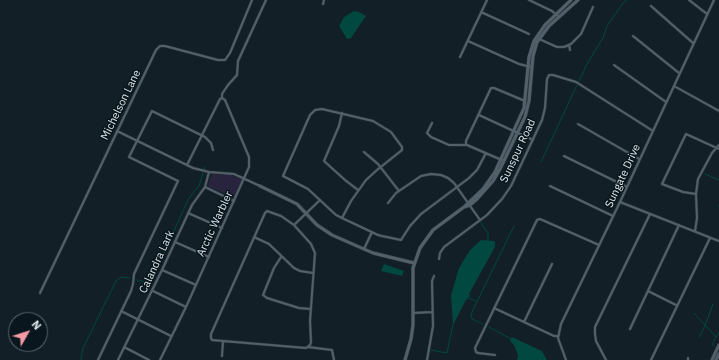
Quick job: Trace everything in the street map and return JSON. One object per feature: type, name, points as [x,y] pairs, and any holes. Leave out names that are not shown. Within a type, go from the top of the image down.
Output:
[{"type":"street","name":"Michelson Lane","points":[[40,293],[157,48],[160,46],[165,46],[218,60],[225,60],[230,53],[252,0]]},
{"type":"street","name":"Arctic Warbler","points":[[160,360],[245,180],[250,165],[250,159],[225,100],[222,98],[222,94],[237,76],[238,61],[266,0]]},
{"type":"street","points":[[323,4],[324,0]]},
{"type":"street","points":[[460,57],[487,0]]},
{"type":"street","points":[[529,0],[547,8],[557,16]]},
{"type":"street","points":[[405,360],[412,332],[412,273],[414,263],[423,242],[429,234],[490,186],[516,132],[525,117],[529,66],[538,38],[571,0]]},
{"type":"street","points":[[557,16],[578,0]]},
{"type":"street","points":[[689,0],[707,14]]},
{"type":"street","name":"Sungate Drive","points":[[558,336],[561,324],[620,202],[714,0]]},
{"type":"street","points":[[651,6],[693,43]]},
{"type":"street","points":[[538,38],[557,46],[569,46],[576,41],[581,34],[593,7]]},
{"type":"street","points":[[481,12],[529,34]]},
{"type":"street","points":[[633,36],[679,73]]},
{"type":"street","points":[[468,40],[519,64],[529,66]]},
{"type":"street","points":[[569,46],[570,50]]},
{"type":"street","points":[[614,65],[666,102]]},
{"type":"street","name":"Sunspur Road","points":[[439,260],[440,253],[444,247],[492,210],[515,179],[544,112],[547,79],[549,75],[571,80],[580,84],[653,131]]},
{"type":"street","points":[[674,86],[719,111]]},
{"type":"street","points":[[466,144],[466,141],[492,88],[527,101]]},
{"type":"street","points":[[187,165],[220,99],[222,98]]},
{"type":"street","points":[[342,218],[351,201],[366,180],[403,148],[393,134],[382,125],[373,121],[320,108],[315,110],[311,113],[283,176],[308,189],[333,213],[342,218],[382,236],[401,240],[418,217],[473,174],[480,165],[486,153]]},
{"type":"street","points":[[98,360],[133,288],[134,274],[178,181],[129,157],[152,111],[202,136],[211,143],[213,150]]},
{"type":"street","points":[[342,113],[339,126],[324,161],[358,190]]},
{"type":"street","points":[[479,115],[533,140]]},
{"type":"street","points":[[432,123],[427,135],[449,145],[466,144],[503,160]]},
{"type":"street","points":[[578,124],[639,159]]},
{"type":"street","points":[[117,131],[198,170],[234,174],[294,202],[324,230],[379,255],[414,263]]},
{"type":"street","points":[[696,194],[689,194],[662,184],[686,134],[718,149]]},
{"type":"street","points":[[695,231],[697,218],[696,194],[698,179],[718,149],[719,145]]},
{"type":"street","points":[[364,152],[381,166],[399,191]]},
{"type":"street","points":[[564,156],[626,187]]},
{"type":"street","name":"Calandra Lark","points":[[118,360],[194,201],[205,187],[209,172]]},
{"type":"street","points":[[388,204],[399,191],[418,177],[427,174],[445,176],[451,180],[480,220]]},
{"type":"street","points":[[550,186],[613,216]]},
{"type":"street","points":[[205,187],[234,201]]},
{"type":"street","points":[[294,225],[320,200]]},
{"type":"street","points":[[620,202],[719,241]]},
{"type":"street","points":[[308,347],[311,342],[310,321],[315,258],[313,248],[294,225],[285,218],[267,211],[211,334],[211,338],[212,340],[332,350],[334,360]]},
{"type":"street","points":[[188,213],[222,228]]},
{"type":"street","points":[[606,360],[596,341],[595,327],[650,214]]},
{"type":"street","points":[[495,355],[478,354],[475,348],[538,219],[599,245]]},
{"type":"street","points":[[630,329],[679,225]]},
{"type":"street","points":[[364,249],[372,232]]},
{"type":"street","points":[[254,237],[269,244],[294,268],[300,271],[313,273]]},
{"type":"street","points":[[651,360],[676,305],[710,238]]},
{"type":"street","points":[[175,242],[209,258]]},
{"type":"street","points":[[281,257],[274,268],[263,295],[267,298],[299,308],[311,309]]},
{"type":"street","points":[[524,322],[552,264]]},
{"type":"street","points":[[162,270],[196,285]]},
{"type":"street","points":[[426,360],[432,334],[432,281],[434,276]]},
{"type":"street","points":[[152,291],[186,307]]},
{"type":"street","points":[[648,291],[676,305]]},
{"type":"street","points":[[494,308],[554,336],[558,336],[566,360]]},
{"type":"street","points":[[121,311],[171,336]]},
{"type":"street","points":[[413,313],[433,312]]},
{"type":"street","points":[[222,356],[223,341]]},
{"type":"street","points":[[712,360],[719,345]]},
{"type":"street","points":[[124,347],[149,360]]},
{"type":"street","points":[[716,360],[719,354]]},
{"type":"shaded area","points":[[354,11],[366,16],[351,38],[347,39],[339,26],[344,17]]},
{"type":"shaded area","points":[[212,174],[230,175],[242,179],[243,181],[235,198],[209,187],[208,185]]},
{"type":"shaded area","points":[[481,240],[494,241],[495,247],[469,294],[470,296],[466,300],[453,325],[451,295],[459,268],[470,250]]},
{"type":"shaded area","points":[[384,264],[404,271],[402,276],[381,271]]},
{"type":"shaded area","points":[[512,337],[542,351],[547,360],[517,360],[518,355],[514,345],[510,341]]},
{"type":"waterway","points":[[579,81],[587,64],[603,38],[607,26],[623,3],[627,0]]},
{"type":"waterway","points":[[541,162],[577,85]]},
{"type":"waterway","points":[[137,280],[146,282],[152,280],[187,202],[199,186],[203,173]]},
{"type":"waterway","points":[[705,174],[719,180]]},
{"type":"waterway","points":[[480,222],[488,233],[488,240]]},
{"type":"waterway","points":[[483,324],[472,319],[471,314],[514,226]]},
{"type":"waterway","points":[[81,360],[83,348],[116,281],[121,277],[129,278]]},
{"type":"waterway","points":[[468,298],[476,301]]},
{"type":"waterway","points":[[699,337],[705,326],[713,304]]},
{"type":"waterway","points":[[694,313],[716,337],[713,346]]},
{"type":"waterway","points":[[431,350],[447,353],[453,324]]},
{"type":"waterway","points":[[489,327],[511,339]]},
{"type":"waterway","points":[[716,337],[719,332]]}]
